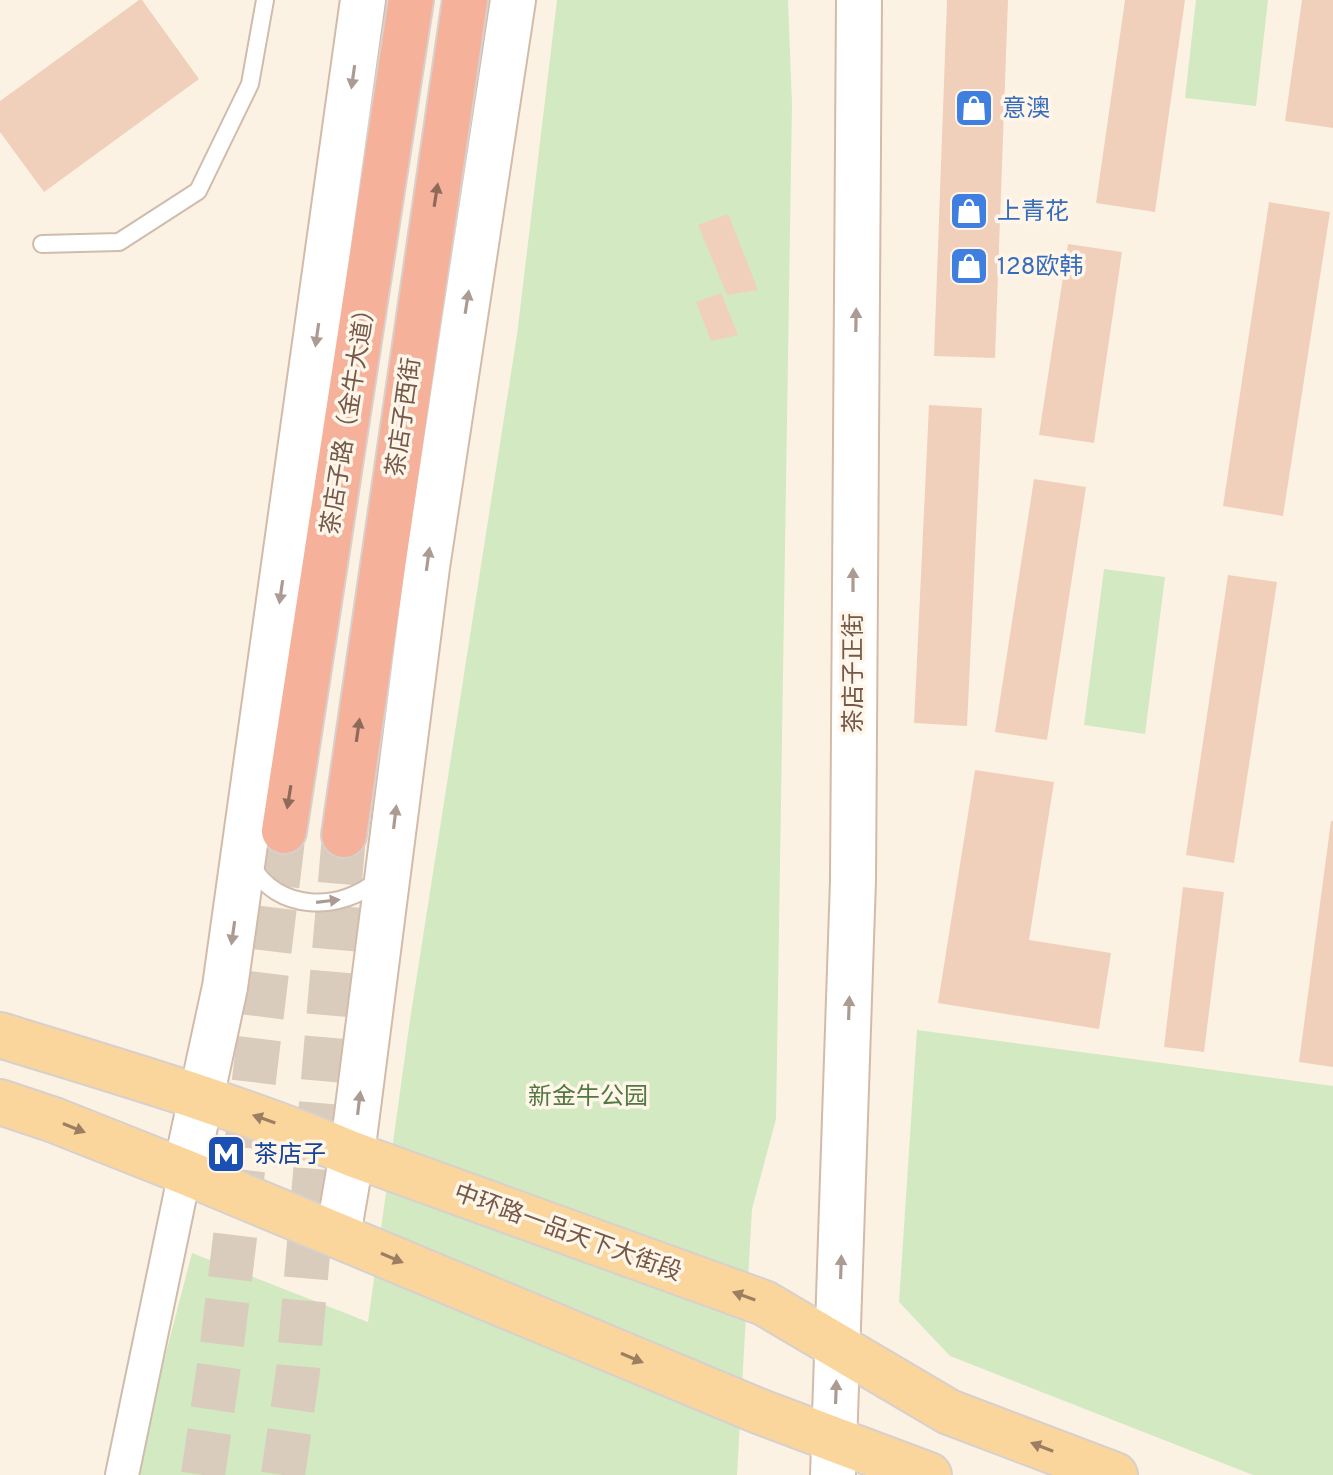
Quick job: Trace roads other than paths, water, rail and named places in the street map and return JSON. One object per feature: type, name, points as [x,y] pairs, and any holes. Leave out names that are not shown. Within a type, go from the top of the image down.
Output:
[{"type":"highway","name":"茶店子路（金牛大道）","points":[[284,831],[411,0]]},
{"type":"highway","name":"茶店子西街","points":[[344,835],[465,0]]},
{"type":"main road","points":[[185,1172],[225,987],[363,0]]},
{"type":"main road","points":[[338,1235],[352,1154],[427,567],[513,0]]},
{"type":"main road","name":"茶店子正街","points":[[834,1457],[853,880],[859,0]]},
{"type":"main road","name":"中环路一品天下大街段","points":[[0,1035],[202,1097],[764,1303],[949,1412],[1115,1475]]},
{"type":"main road","points":[[0,1102],[185,1172],[761,1412],[834,1457],[929,1475]]},
{"type":"street","points":[[122,1475],[185,1172]]},
{"type":"lane","points":[[42,244],[119,242],[198,191],[250,84],[265,0]]},
{"type":"lane","points":[[244,852],[255,872],[268,886],[286,897],[305,903],[326,904],[344,899],[375,883],[389,869]]},
{"type":"tunnel","points":[[203,1475],[222,1345],[284,831]]},
{"type":"tunnel","points":[[283,1475],[298,1371],[344,835]]},
{"type":"place","name":"意澳","points":[[974,108]]},
{"type":"place","name":"上青花","points":[[969,211]]},
{"type":"place","name":"128欧韩","points":[[969,266]]},
{"type":"place","name":"茶店子","points":[[226,1154]]},
{"type":"park label","name":"新金牛公园","points":[[588,1096]]}]
